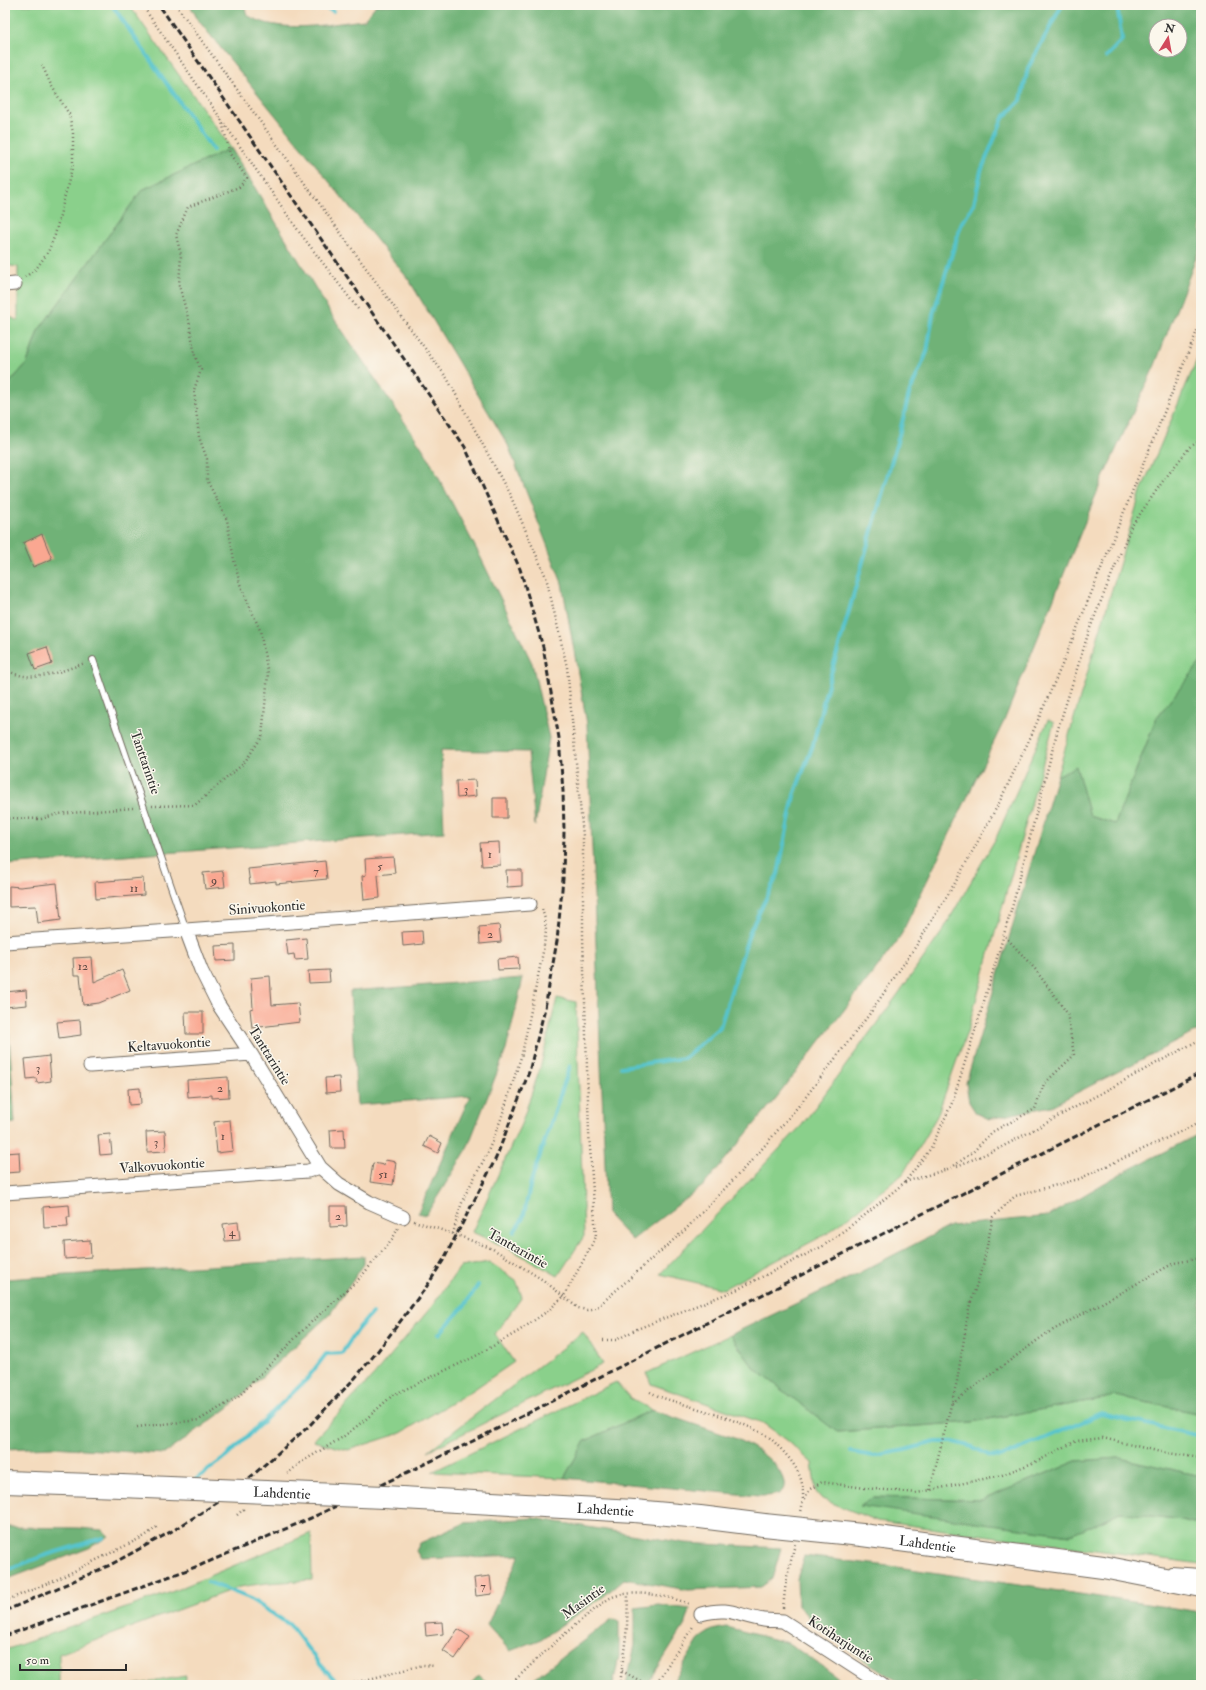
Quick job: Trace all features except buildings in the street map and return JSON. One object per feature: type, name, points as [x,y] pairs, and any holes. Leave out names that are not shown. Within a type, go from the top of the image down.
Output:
[{"type":"highway","name":"Lahdentie","points":[[5,1482],[384,1497],[634,1511],[862,1535],[1103,1567],[1201,1586]]},
{"type":"street","name":"Sinivuokontie","points":[[5,942],[530,904]]},
{"type":"street","name":"Tanttarintie","points":[[186,930],[201,970],[218,1004],[251,1054],[320,1167],[339,1184],[369,1202],[402,1218]]},
{"type":"street","name":"Keltavuokontie","points":[[90,1066],[251,1054]]},
{"type":"street","name":"Valkovuokontie","points":[[5,1193],[308,1171],[320,1167]]},
{"type":"street","points":[[701,1614],[715,1610],[729,1610],[764,1620],[783,1621]]},
{"type":"street","name":"Kotiharjuntie","points":[[783,1621],[882,1685]]},
{"type":"lane","name":"Tanttarintie","points":[[93,660],[145,807],[186,930]]},
{"type":"lane","points":[[1103,1567],[1149,1569]]},
{"type":"lane","points":[[1164,1570],[1201,1572]]},
{"type":"path","points":[[142,5],[300,233],[358,309]]},
{"type":"path","points":[[176,5],[447,378],[511,497],[546,577],[567,666],[583,836],[583,937],[589,1133],[596,1237],[564,1296],[549,1310],[519,1331],[474,1357],[393,1396],[343,1437],[300,1463],[283,1477]]},
{"type":"path","points":[[10,285],[36,269],[48,252],[55,235],[73,164],[73,133],[69,114],[51,85],[42,65]]},
{"type":"path","points":[[5,818],[41,819],[58,814],[195,804],[243,764],[262,737],[268,674],[260,630],[240,584],[227,520],[207,480],[207,459],[199,437],[194,390],[201,370],[195,356],[189,321],[179,285],[182,255],[176,235],[188,207],[239,187],[247,178],[230,154],[221,118]]},
{"type":"path","name":"Tanttarintie","points":[[402,1218],[453,1234],[493,1250],[543,1280],[578,1308],[587,1310],[596,1308],[686,1228],[755,1157],[801,1103],[868,1016],[924,934],[955,883],[999,803],[1066,658],[1201,321]]},
{"type":"path","points":[[603,1340],[616,1340],[648,1324],[736,1290],[823,1246],[865,1215],[905,1182],[931,1148],[952,1103],[1004,935],[1057,732],[1093,621],[1131,527],[1163,481],[1190,447],[1201,440]]},
{"type":"path","points":[[5,669],[25,677],[37,677],[59,672],[93,660]]},
{"type":"path","points":[[453,1234],[464,1196],[487,1154],[501,1119],[522,1054],[546,931],[542,908],[530,904]]},
{"type":"path","points":[[951,1168],[973,1152],[992,1132],[1035,1110],[1044,1084],[1074,1054],[1067,1013],[1036,969],[1004,935]]},
{"type":"path","points":[[905,1182],[951,1168],[1000,1148],[1201,1039]]},
{"type":"path","points":[[930,1490],[957,1381],[969,1308],[983,1265],[993,1217],[1014,1196],[1080,1179],[1201,1122]]},
{"type":"path","points":[[137,1427],[199,1420],[238,1397],[307,1326],[360,1278],[393,1238],[402,1218]]},
{"type":"path","points":[[952,1403],[1046,1334],[1174,1263],[1201,1258]]},
{"type":"path","points":[[650,1392],[660,1397],[739,1423],[768,1436],[790,1458],[800,1474],[804,1499],[810,1489],[822,1482],[916,1493],[1002,1475],[1040,1460],[1076,1441],[1103,1438],[1161,1452],[1201,1458]]},
{"type":"path","points":[[237,1514],[248,1505]]},
{"type":"path","points":[[5,1601],[56,1580],[145,1536],[157,1527]]},
{"type":"path","points":[[783,1621],[783,1603],[786,1580],[794,1549]]},
{"type":"path","points":[[620,1685],[627,1627],[628,1594]]},
{"type":"path","name":"Masintie","points":[[510,1685],[576,1624],[610,1598],[628,1594],[672,1598],[690,1605],[701,1614]]},
{"type":"path","points":[[655,1685],[701,1614]]},
{"type":"path","points":[[346,1685],[423,1665],[435,1666]]},
{"type":"path","points":[[622,1671],[648,1685]]},
{"type":"green space","points":[[5,5],[129,5],[231,148],[142,190],[38,331],[27,363],[5,388],[5,314],[18,321],[18,267],[5,265]]},
{"type":"green space","points":[[190,5],[244,5],[247,15],[260,21],[274,25],[304,26],[364,20],[376,5],[1201,5],[1201,245],[1155,365],[1102,480],[1004,721],[899,939],[777,1097],[704,1185],[632,1240],[607,1214],[587,724],[562,583],[508,445],[409,280],[198,20]]},
{"type":"green space","points":[[231,148],[333,317],[425,452],[478,552],[532,663],[549,738],[535,826],[528,752],[441,750],[444,832],[5,865],[5,388],[27,363],[38,331],[142,190]]},
{"type":"green space","points":[[1201,350],[1201,662],[1157,717],[1115,824],[1090,816],[1076,767],[1057,776],[1141,491]]},
{"type":"green space","points":[[1201,662],[1201,1029],[1051,1106],[989,1119],[976,1113],[969,1102],[966,1083],[1057,776],[1076,766],[1090,816],[1115,824],[1157,717]]},
{"type":"green space","points":[[1048,720],[1054,723],[968,1029],[937,1116],[903,1174],[828,1233],[723,1289],[660,1274],[802,1125],[942,932],[996,838]]},
{"type":"green space","points":[[523,978],[506,1050],[466,1151],[426,1215],[418,1213],[470,1096],[357,1105],[350,991]]},
{"type":"green space","points":[[557,998],[576,1002],[584,1236],[558,1276],[510,1249],[472,1232],[522,1122],[541,1065]]},
{"type":"green space","points":[[5,1019],[8,1019],[15,1123],[5,1124]]},
{"type":"green space","points":[[1201,1133],[1201,1414],[1116,1396],[972,1422],[837,1432],[754,1368],[730,1335],[839,1283],[950,1226],[1048,1216],[1120,1174]]},
{"type":"green space","points":[[364,1256],[364,1264],[330,1314],[228,1408],[164,1454],[52,1447],[5,1449],[5,1279]]},
{"type":"green space","points":[[489,1262],[516,1280],[522,1297],[495,1334],[514,1362],[473,1390],[401,1433],[348,1450],[313,1441],[375,1374],[432,1306],[460,1267]]},
{"type":"green space","points":[[583,1332],[603,1364],[428,1451]]},
{"type":"green space","points":[[730,1335],[754,1368],[838,1432],[972,1422],[1116,1396],[1201,1414],[1201,1476],[1120,1458],[1076,1461],[982,1500],[874,1497],[860,1505],[1071,1535],[1120,1512],[1182,1520],[1201,1525],[1201,1564],[877,1521],[822,1499],[816,1492],[812,1463],[788,1441],[763,1423],[651,1384],[647,1373]]},
{"type":"green space","points":[[616,1382],[630,1398],[652,1410],[585,1441],[564,1478],[432,1472]]},
{"type":"green space","points":[[652,1410],[737,1439],[758,1451],[777,1467],[784,1482],[782,1491],[776,1495],[759,1496],[564,1478],[585,1441]]},
{"type":"green space","points":[[1120,1458],[1201,1476],[1201,1525],[1182,1520],[1120,1512],[1071,1535],[859,1506],[874,1497],[982,1500],[1076,1461]]},
{"type":"green space","points":[[533,1518],[685,1543],[781,1548],[772,1579],[761,1587],[688,1590],[624,1579],[604,1596],[541,1639],[510,1651],[487,1625],[520,1555],[421,1559],[416,1551],[420,1543],[465,1523]]},
{"type":"green space","points":[[5,1527],[79,1528],[102,1530],[109,1536],[89,1548],[5,1580]]},
{"type":"green space","points":[[311,1533],[312,1580],[267,1583],[239,1587],[59,1654],[59,1685],[5,1685],[5,1650],[169,1593]]},
{"type":"green space","points":[[804,1556],[897,1567],[1201,1612],[1201,1685],[904,1685],[853,1653],[815,1625],[798,1605],[797,1579]]},
{"type":"green space","points":[[658,1605],[690,1609],[686,1623],[647,1685],[626,1685],[635,1645],[635,1608]]},
{"type":"green space","points":[[612,1619],[619,1621],[619,1656],[613,1685],[525,1685]]},
{"type":"green space","points":[[726,1627],[788,1643],[849,1685],[671,1685],[700,1638],[712,1630]]},
{"type":"green space","points":[[479,1675],[489,1685],[469,1685]]},
{"type":"green space","points":[[186,1676],[185,1685],[133,1685]]},
{"type":"waterway","points":[[112,5],[213,150]]},
{"type":"waterway","points":[[317,5],[333,11]]},
{"type":"waterway","points":[[621,1067],[684,1058],[720,1027],[750,931],[778,874],[794,795],[813,745],[825,695],[899,435],[909,394],[927,352],[933,314],[961,225],[974,204],[981,171],[1003,118],[1021,100],[1028,68],[1062,5]]},
{"type":"waterway","points":[[1106,57],[1122,40],[1117,5]]},
{"type":"waterway","points":[[514,1232],[523,1218],[531,1182],[570,1066]]},
{"type":"waterway","points":[[439,1334],[465,1305],[478,1285]]},
{"type":"waterway","points":[[195,1480],[226,1457],[307,1379],[326,1354],[342,1353],[357,1330],[372,1313]]},
{"type":"waterway","points":[[851,1452],[873,1456],[935,1442],[953,1442],[973,1447],[990,1456],[1001,1457],[1101,1414],[1201,1436]]},
{"type":"waterway","points":[[5,1571],[43,1556],[103,1538]]},
{"type":"waterway","points":[[208,1582],[249,1598],[290,1625],[318,1662],[337,1682]]},
{"type":"railway","points":[[5,1611],[110,1565],[174,1530],[231,1494],[308,1427],[355,1378],[377,1352],[427,1286],[444,1259],[496,1158],[529,1072],[545,1008],[557,941],[563,879],[563,791],[559,738],[543,647],[520,569],[465,447],[159,5]]},
{"type":"railway","points":[[5,1636],[201,1565],[311,1518],[467,1444],[1201,1073]]}]
